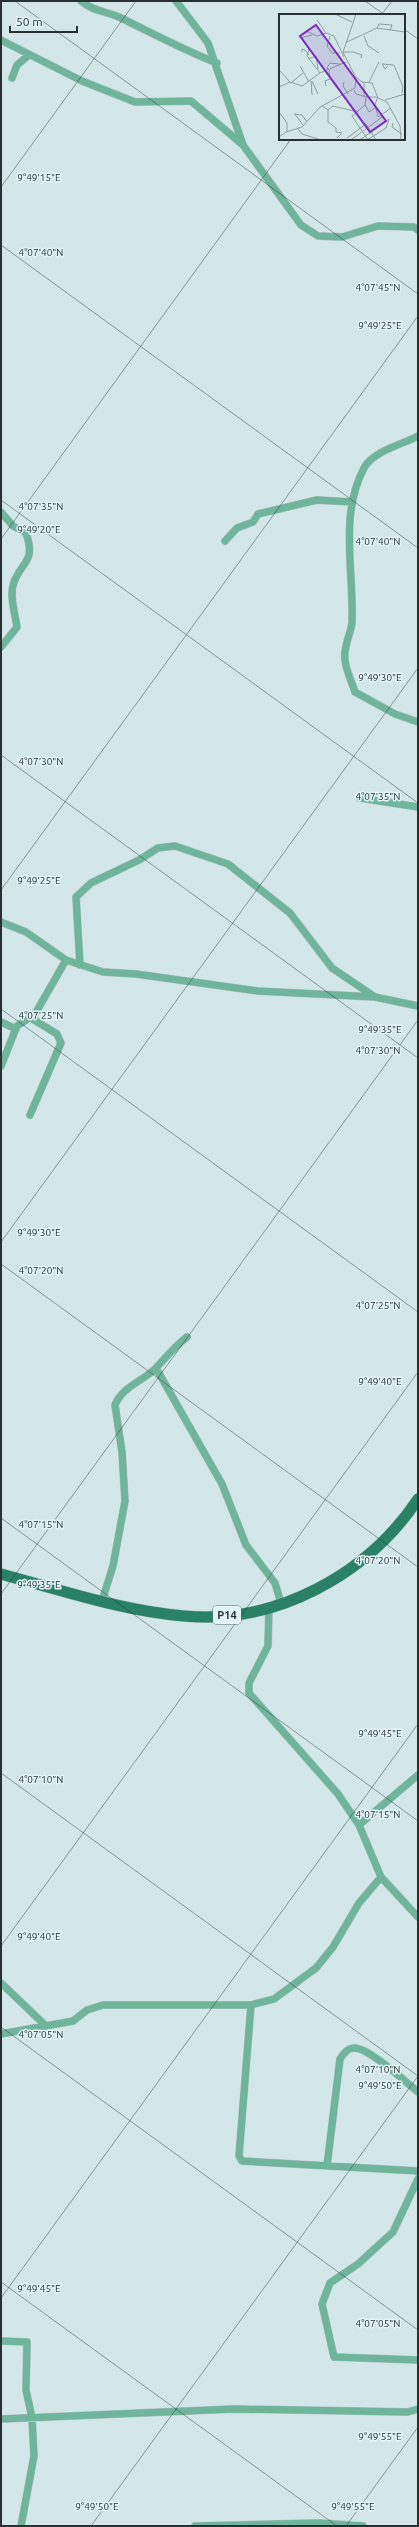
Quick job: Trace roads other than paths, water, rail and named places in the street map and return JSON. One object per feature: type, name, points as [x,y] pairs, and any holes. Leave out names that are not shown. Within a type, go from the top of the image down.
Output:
[{"type":"main road","name":"P14","points":[[1,1574],[102,1601],[158,1613],[198,1617],[229,1615],[281,1603],[323,1586],[370,1554],[390,1536],[418,1499]]},
{"type":"street","points":[[81,1],[88,8],[118,17],[178,48],[216,63]]},
{"type":"street","points":[[176,1],[208,42],[243,145]]},
{"type":"street","points":[[1,40],[29,55],[135,102],[191,101],[243,145],[301,225],[318,236],[342,237],[378,226],[414,227],[418,230]]},
{"type":"street","points":[[12,78],[17,65],[29,55]]},
{"type":"street","points":[[418,436],[390,447],[364,467],[352,502],[349,546],[352,624],[345,640],[345,660],[355,692],[394,714],[418,722]]},
{"type":"street","points":[[226,541],[237,528],[254,522],[258,514],[277,508],[317,500],[352,502]]},
{"type":"street","points":[[1,512],[13,526],[26,533],[30,546],[26,564],[13,583],[16,627],[1,647]]},
{"type":"street","points":[[360,798],[418,807]]},
{"type":"street","points":[[80,966],[76,897],[91,883],[139,860],[158,848],[175,846],[228,864],[290,913],[332,968],[375,997]]},
{"type":"street","points":[[1,922],[26,932],[66,960],[80,966],[103,972],[136,974],[258,991],[375,997],[418,1006]]},
{"type":"street","points":[[1,1066],[16,1029],[30,1018],[66,960]]},
{"type":"street","points":[[30,1018],[57,1034],[61,1043],[30,1115]]},
{"type":"street","points":[[1,1022],[16,1029]]},
{"type":"street","points":[[102,1601],[114,1566],[125,1501],[122,1452],[115,1405],[123,1393],[156,1368],[170,1351],[187,1337]]},
{"type":"street","points":[[156,1368],[222,1484],[246,1545],[275,1583],[281,1603]]},
{"type":"street","points":[[269,1606],[268,1646],[249,1683],[249,1693],[338,1794],[359,1825],[381,1877],[418,1917]]},
{"type":"street","points":[[359,1825],[418,1775]]},
{"type":"street","points":[[1,2034],[73,2021],[87,2010],[103,2005],[251,2005],[274,2000],[316,1968],[333,1947],[359,1903],[381,1877]]},
{"type":"street","points":[[1,1983],[46,2026]]},
{"type":"street","points":[[251,2005],[239,2156],[246,2162],[418,2170]]},
{"type":"street","points":[[327,2166],[340,2059],[346,2051],[352,2048],[365,2051],[418,2092]]},
{"type":"street","points":[[418,2179],[393,2232],[358,2264],[330,2283],[322,2304],[334,2357],[418,2360]]},
{"type":"street","points":[[1,2341],[27,2342],[26,2390],[32,2418],[34,2456],[20,2526]]},
{"type":"street","points":[[1,2419],[234,2409],[408,2412],[418,2409]]},
{"type":"street","points":[[195,2526],[319,2523],[363,2526]]}]
